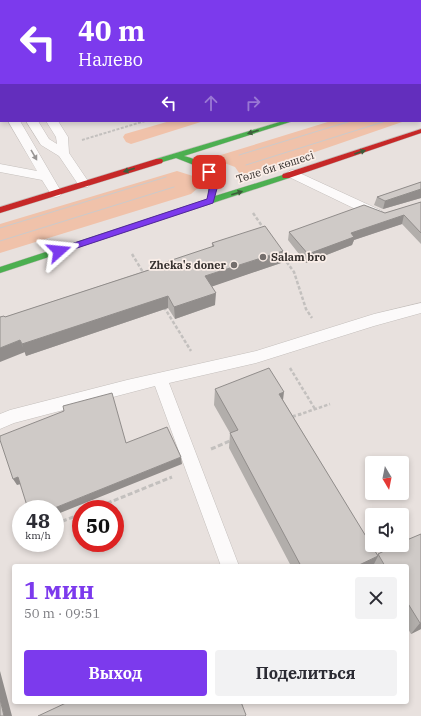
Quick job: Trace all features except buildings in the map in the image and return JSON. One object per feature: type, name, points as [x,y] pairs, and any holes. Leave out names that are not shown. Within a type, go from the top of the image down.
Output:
[{"type":"main road","points":[[0,210],[284,122]]},
{"type":"main road","name":"Төле би көшесі","points":[[0,270],[421,131]]},
{"type":"main road","points":[[177,156],[197,161],[209,172],[214,185],[211,201]]},
{"type":"lane","points":[[15,122],[56,192]]},
{"type":"lane","points":[[33,122],[45,142],[63,153],[84,184]]},
{"type":"lane","points":[[53,122],[62,137],[63,153]]},
{"type":"lane","points":[[0,168],[47,177]]},
{"type":"lane","points":[[293,174],[382,216],[388,214]]},
{"type":"lane","points":[[0,422],[10,417],[279,350],[421,308]]},
{"type":"lane","points":[[160,379],[229,564]]},
{"type":"path","points":[[252,213],[265,231]]},
{"type":"path","points":[[277,249],[294,272],[306,309],[323,336]]},
{"type":"path","points":[[132,254],[144,274]]},
{"type":"path","points":[[161,302],[202,370]]},
{"type":"path","points":[[279,350],[315,409]]},
{"type":"shaded area","points":[[167,122],[201,122],[131,144],[126,142],[123,137],[125,134]]},
{"type":"shaded area","points":[[328,122],[402,122],[242,177],[235,167],[211,158]]},
{"type":"shaded area","points":[[177,171],[193,176],[199,187],[191,194],[0,253],[0,224]]},
{"type":"tram line","points":[[239,155],[348,122]]},
{"type":"tram line","points":[[246,165],[383,122]]},
{"type":"tram line","points":[[0,228],[166,177]]},
{"type":"tram line","points":[[0,241],[174,187]]},
{"type":"traffic: fast","points":[[159,161],[287,122]]},
{"type":"traffic: fast","points":[[177,156],[195,162],[207,170],[211,175],[213,182],[211,201]]},
{"type":"traffic: fast","points":[[0,270],[286,176]]},
{"type":"traffic: jam","points":[[286,176],[421,131]]},
{"type":"traffic: jam","points":[[0,210],[159,161]]},
{"type":"place","name":"Salam bro","points":[[263,257]]},
{"type":"place","name":"Zheka's doner","points":[[234,265]]},
{"type":"route","points":[[59,251],[211,201],[214,185],[209,172]]}]
